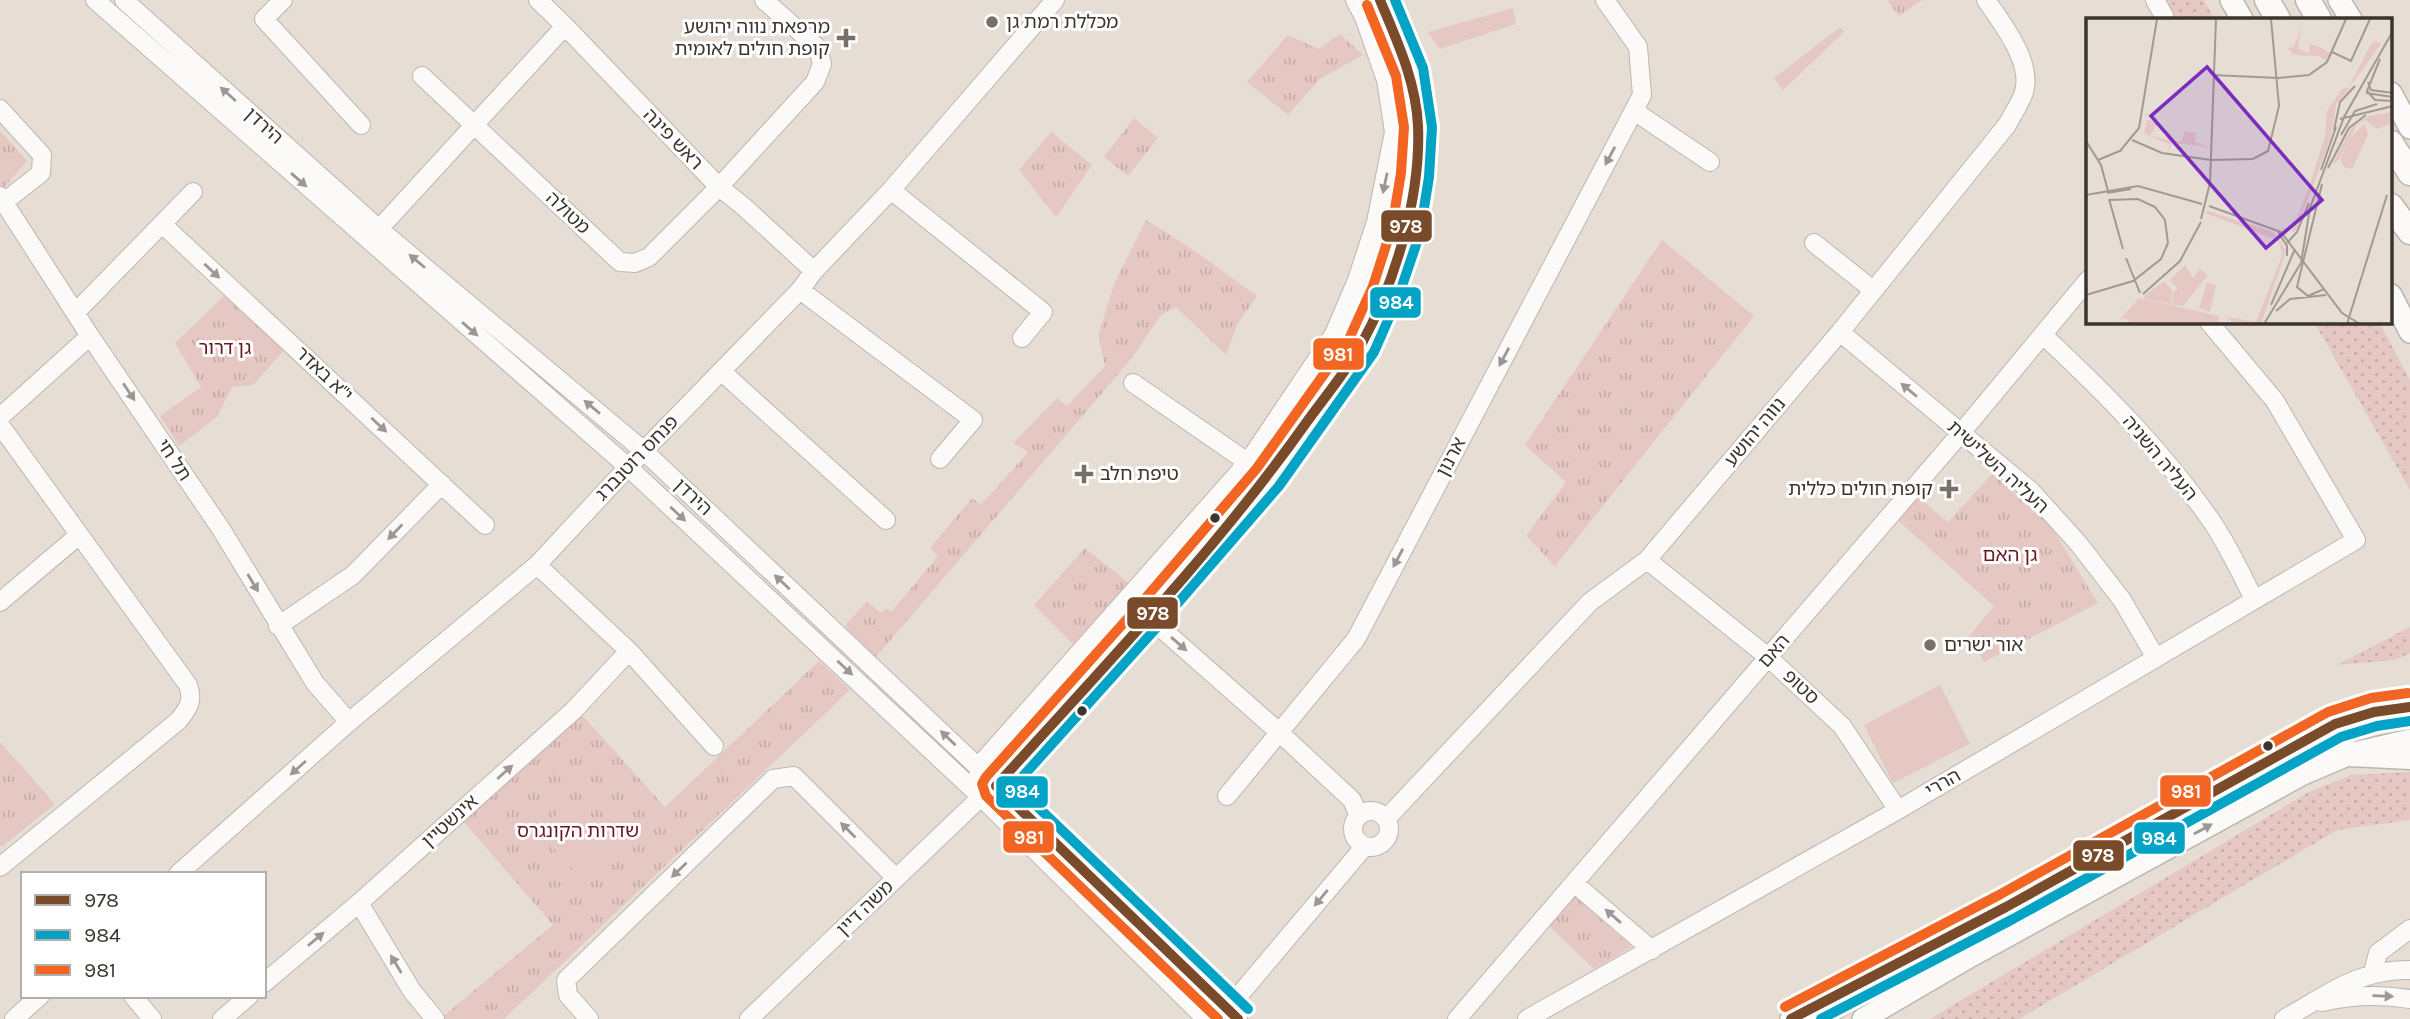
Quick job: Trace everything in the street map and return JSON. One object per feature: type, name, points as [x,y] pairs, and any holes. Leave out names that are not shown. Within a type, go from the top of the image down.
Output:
[{"type":"highway","points":[[2267,0],[2277,18]]},
{"type":"highway","points":[[2308,0],[2318,18]]},
{"type":"highway","points":[[2392,145],[2410,173]]},
{"type":"highway","points":[[2392,207],[2410,232]]},
{"type":"highway","points":[[2350,754],[2410,757]]},
{"type":"main road","points":[[2231,0],[2241,18]]},
{"type":"main road","points":[[2339,0],[2350,18]]},
{"type":"main road","points":[[2392,95],[2410,128]]},
{"type":"main road","points":[[2392,297],[2410,332]]},
{"type":"main road","points":[[1818,1019],[1951,937],[2335,724],[2374,712],[2410,707]]},
{"type":"main road","points":[[1863,1019],[1971,956],[2303,774],[2350,754],[2410,740]]},
{"type":"main road","points":[[1791,1019],[2006,907]]},
{"type":"main road","points":[[1870,1019],[1971,956]]},
{"type":"street","name":"הירדן","points":[[95,0],[628,467],[981,797],[1206,1019]]},
{"type":"street","points":[[283,0],[264,19],[361,125]]},
{"type":"street","name":"ראש פינה","points":[[538,0],[719,187],[814,271]]},
{"type":"street","points":[[719,187],[815,82],[822,64],[818,48],[764,0]]},
{"type":"street","name":"פנחס רוטנברג","points":[[180,872],[349,722],[537,565],[800,290],[814,271],[891,190],[1055,0]]},
{"type":"street","points":[[981,797],[978,767],[1248,462],[1334,334],[1357,280],[1376,222],[1394,132],[1386,80],[1364,17],[1355,0]]},
{"type":"street","name":"משה דיין","points":[[748,1019],[981,797],[996,786],[1148,617],[1268,477],[1361,346],[1386,291],[1406,230],[1415,175],[1418,126],[1410,72],[1380,0]]},
{"type":"street","points":[[1605,0],[1638,47],[1638,103],[1710,162]]},
{"type":"street","name":"נווה יהושע","points":[[1386,819],[1590,602],[1647,560],[1840,332],[2007,125],[2025,93],[2024,70],[2015,42],[1986,0]]},
{"type":"street","points":[[2155,0],[2165,16]]},
{"type":"street","name":"הירדן","points":[[131,2],[379,229],[644,451],[978,767],[1229,1015]]},
{"type":"street","points":[[119,21],[131,2]]},
{"type":"street","points":[[379,229],[565,26]]},
{"type":"street","name":"מטולה","points":[[422,76],[620,262],[635,262],[649,257],[719,187]]},
{"type":"street","name":"ארנון","points":[[1227,796],[1356,639],[1638,103]]},
{"type":"street","points":[[0,109],[42,155],[41,173],[2,199]]},
{"type":"street","points":[[891,190],[1043,312],[1022,338]]},
{"type":"street","points":[[76,312],[194,192]]},
{"type":"street","name":"תל חי","points":[[2,199],[90,336],[221,529],[315,683],[349,722]]},
{"type":"street","name":"י\"א באדר","points":[[162,224],[485,525]]},
{"type":"street","points":[[1814,243],[1873,290]]},
{"type":"street","points":[[1357,280],[1386,291]]},
{"type":"street","name":"האם","points":[[1457,1019],[1961,433],[2086,283]]},
{"type":"street","points":[[800,290],[974,420],[940,459]]},
{"type":"street","name":"הררי","points":[[1527,1019],[1898,810],[2356,540],[2275,401],[2211,324]]},
{"type":"street","name":"העליה השלישית","points":[[1840,332],[2031,491],[2078,543],[2122,600],[2156,658]]},
{"type":"street","name":"העליה השניה","points":[[2043,335],[2113,401],[2162,455],[2211,521],[2254,599]]},
{"type":"street","points":[[0,417],[90,336]]},
{"type":"street","points":[[721,371],[886,520]]},
{"type":"street","points":[[1133,383],[1268,477]]},
{"type":"street","points":[[0,425],[188,685],[191,700],[178,722],[0,867]]},
{"type":"street","points":[[278,626],[353,575],[442,484]]},
{"type":"street","points":[[0,602],[79,535]]},
{"type":"street","name":"סטופ","points":[[1647,560],[1769,657],[1842,726],[1898,810]]},
{"type":"street","points":[[537,565],[629,651],[714,746]]},
{"type":"street","points":[[1128,599],[1352,800],[1359,816]]},
{"type":"street","name":"אינשטיין","points":[[266,981],[574,710],[629,651]]},
{"type":"street","points":[[589,1019],[568,995],[566,980],[773,779],[794,776],[896,878]]},
{"type":"street","points":[[1364,812],[1376,812],[1386,819],[1389,830],[1385,840],[1376,846],[1365,846],[1355,839],[1354,821],[1364,812]]},
{"type":"street","points":[[1229,1015],[1365,846]]},
{"type":"street","points":[[1574,883],[1652,950]]},
{"type":"street","points":[[359,902],[412,991],[435,1019]]},
{"type":"street","points":[[2374,973],[2378,953],[2410,929]]},
{"type":"street","points":[[2284,1019],[2346,982],[2390,969],[2410,970]]},
{"type":"street","points":[[2308,1006],[2363,995],[2410,999]]},
{"type":"street","points":[[14,1019],[38,998]]},
{"type":"street","points":[[136,998],[152,1019]]},
{"type":"street","points":[[222,1019],[246,998]]},
{"type":"green space","points":[[1887,0],[1922,0],[1899,16]]},
{"type":"green space","points":[[2155,0],[2204,0],[2213,18],[2165,18]]},
{"type":"green space","points":[[1513,8],[1516,24],[1440,49],[1428,32]]},
{"type":"green space","points":[[1840,27],[1844,32],[1783,90],[1774,78]]},
{"type":"green space","points":[[1340,34],[1363,55],[1320,79],[1288,115],[1247,82],[1288,35],[1318,49]]},
{"type":"green space","points":[[1134,118],[1158,138],[1128,176],[1104,157]]},
{"type":"green space","points":[[0,131],[27,161],[0,192]]},
{"type":"green space","points":[[1051,132],[1092,165],[1056,217],[1019,170]]},
{"type":"green space","points":[[1146,220],[1257,296],[1237,325],[1226,355],[1176,307],[1160,316],[1132,358],[876,657],[845,626],[867,601],[881,613],[886,608],[891,612],[938,556],[930,548],[972,498],[981,505],[1028,452],[1013,443],[1057,398],[1067,406],[1105,366],[1098,336],[1115,282]]},
{"type":"green space","points":[[1662,240],[1754,316],[1555,566],[1526,536],[1566,482],[1525,445]]},
{"type":"green space","name":"גן דרור","points":[[226,294],[285,349],[253,385],[232,387],[217,417],[179,446],[160,416],[201,387],[175,343]]},
{"type":"green space","points":[[2315,324],[2380,324],[2410,380],[2410,490]]},
{"type":"green space","name":"גן האם","points":[[1993,473],[2052,528],[2098,603],[1984,662],[1970,635],[1994,606],[1894,517],[1915,495],[1948,522]]},
{"type":"green space","points":[[1085,548],[1129,583],[1073,644],[1034,605]]},
{"type":"green space","points":[[2410,627],[2410,653],[2395,660],[2337,665]]},
{"type":"green space","name":"שדרות הקונגרס","points":[[819,661],[850,690],[504,1019],[440,1019],[553,925],[464,822],[582,715],[665,807]]},
{"type":"green space","points":[[1940,685],[1970,744],[1893,783],[1864,725]]},
{"type":"green space","points":[[0,742],[55,804],[2,847],[0,845]]},
{"type":"green space","points":[[2410,772],[2410,820],[2337,830],[2019,1019],[1930,1019],[2309,792],[2351,775]]},
{"type":"green space","points":[[568,804],[617,857],[587,885],[538,831]]},
{"type":"green space","points":[[1574,896],[1632,947],[1594,969],[1548,925]]},
{"type":"transit line","name":"978","points":[[996,786],[1156,609],[1234,518],[1342,375],[1373,321],[1385,295],[1403,239],[1418,153],[1414,93],[1405,61],[1380,0]]},
{"type":"transit line","name":"984","points":[[1248,1009],[1015,785],[1279,486],[1374,352],[1399,295],[1420,233],[1429,177],[1432,127],[1423,68],[1395,0]]},
{"type":"transit line","name":"981","points":[[1218,1019],[986,796],[982,784],[1257,468],[1349,339],[1373,286],[1392,227],[1401,173],[1404,127],[1396,76],[1367,5]]},
{"type":"transit line","name":"981","points":[[1785,1007],[1999,895],[2328,712],[2371,698],[2408,693]]},
{"type":"transit line","name":"978","points":[[1791,1019],[2006,907],[2335,724],[2374,712],[2410,707]]},
{"type":"transit line","name":"984","points":[[1821,1019],[2013,919],[2341,737],[2377,726],[2410,721]]},
{"type":"transit line","name":"978","points":[[996,786],[1238,1019]]},
{"type":"place","name":"מכללת רמת גן","points":[[992,22]]},
{"type":"place","name":"מרפאת נווה יהושע קופת חולים לאומית","points":[[846,38]]},
{"type":"place","name":"טיפת חלב","points":[[1084,474]]},
{"type":"place","name":"קופת חולים כללית","points":[[1949,489]]},
{"type":"place","name":"אור ישרים","points":[[1930,645]]}]
